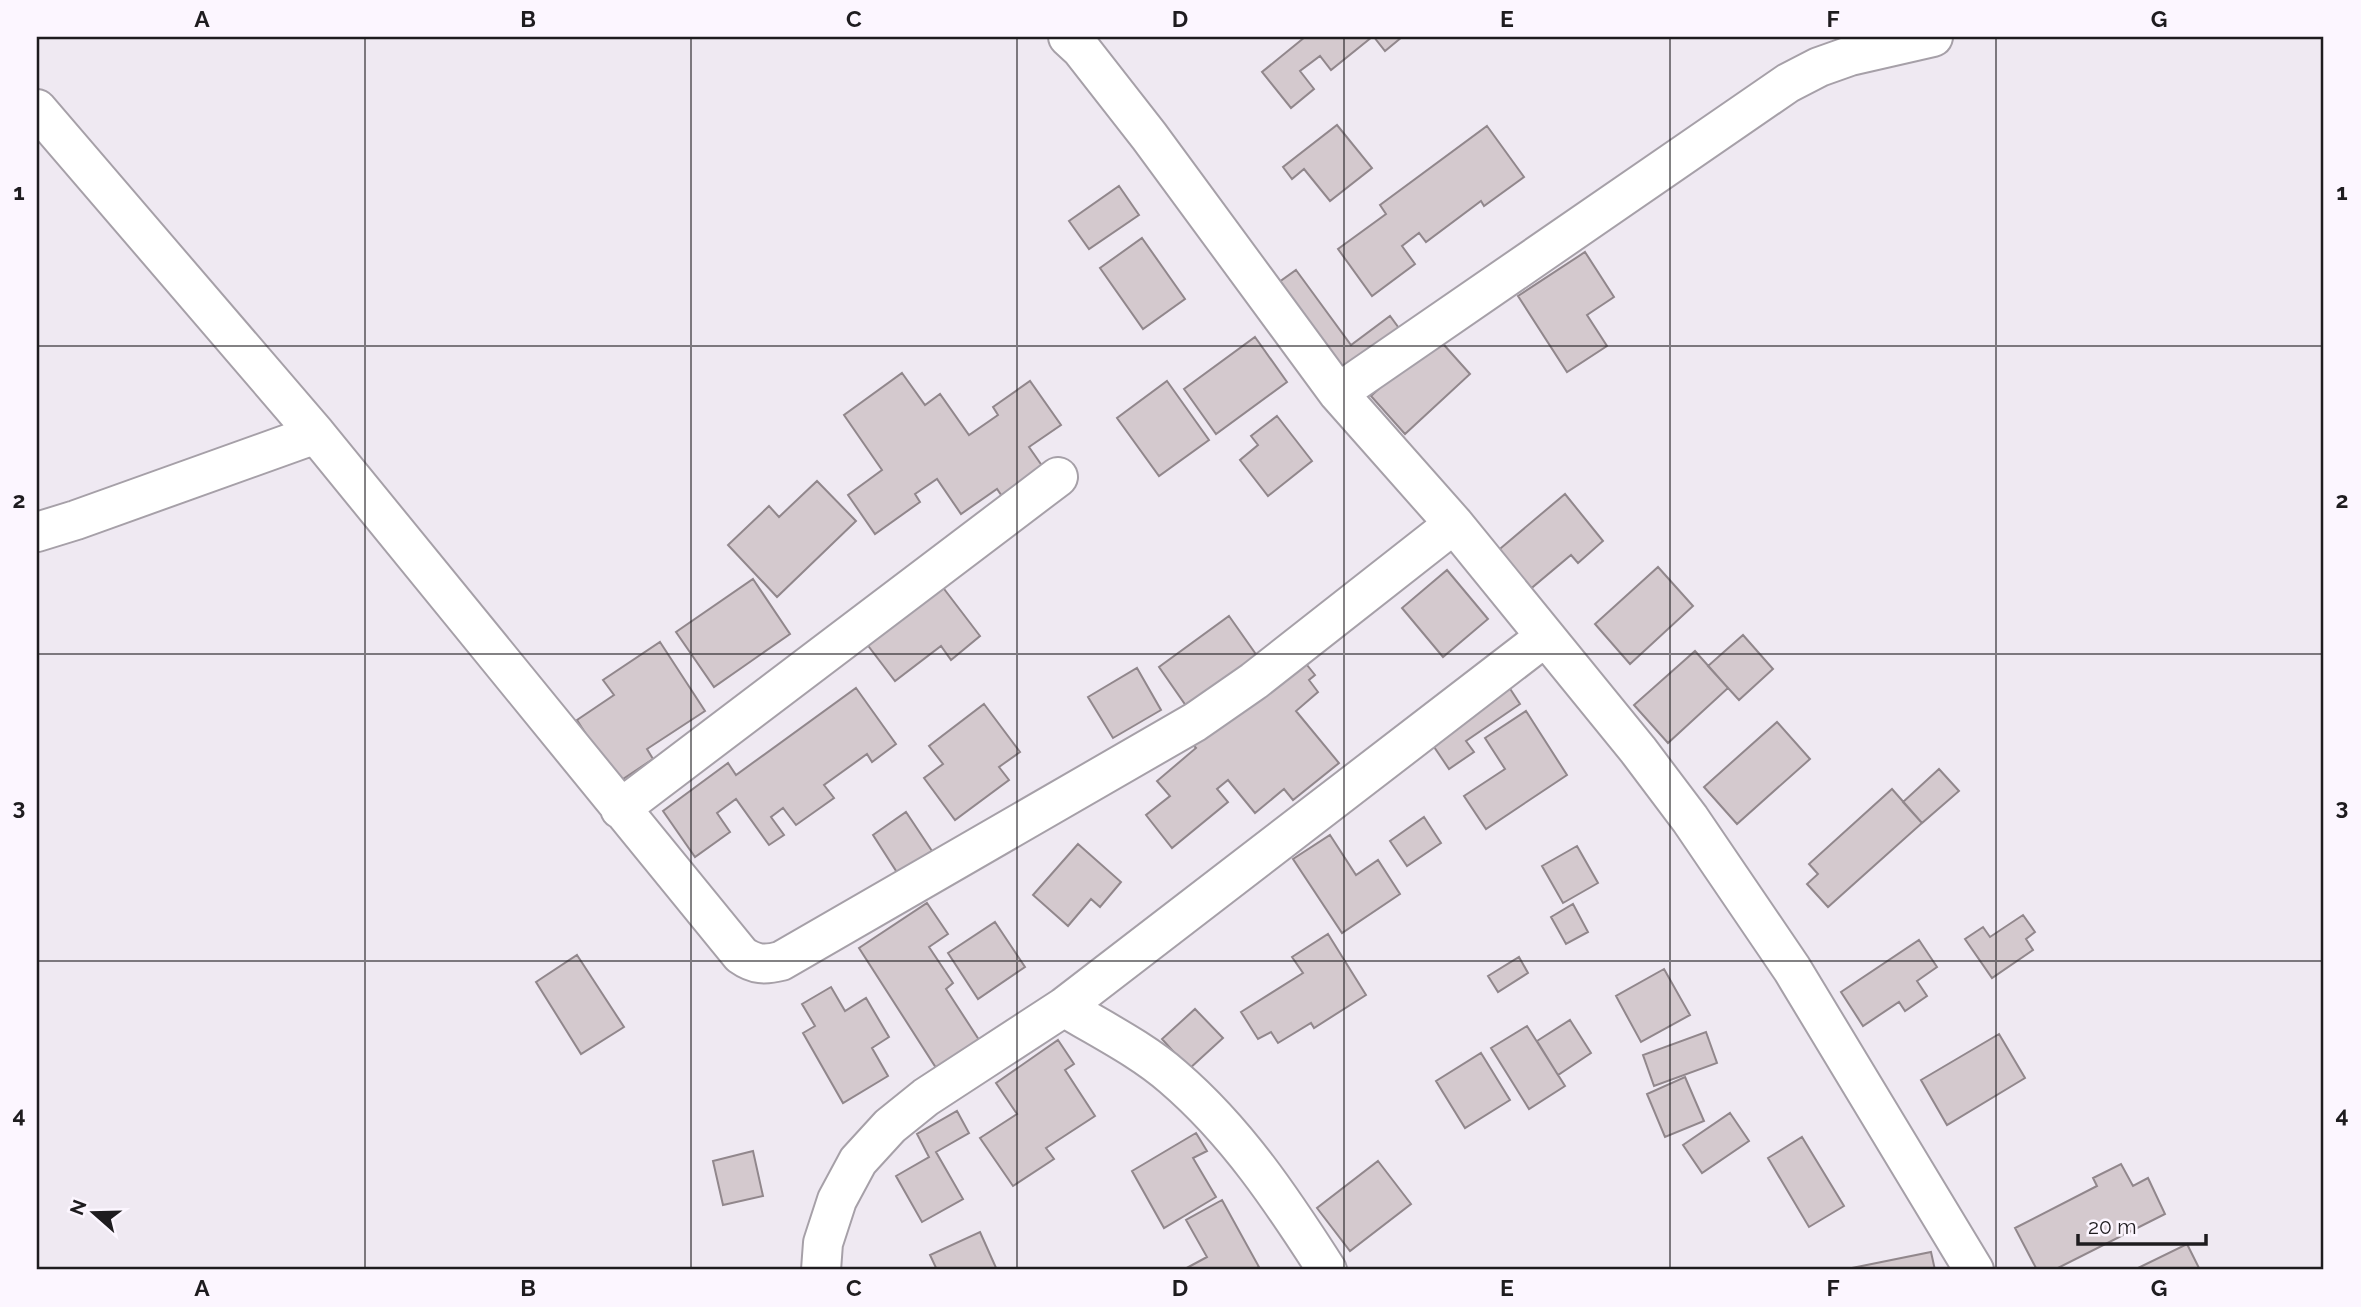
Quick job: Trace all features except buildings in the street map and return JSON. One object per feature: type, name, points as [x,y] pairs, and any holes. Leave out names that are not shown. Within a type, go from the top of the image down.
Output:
[{"type":"street","points":[[1068,37],[1081,49],[1149,136],[1338,393],[1454,524],[1683,809],[1806,993],[1974,1270]]},
{"type":"street","points":[[1338,393],[1787,83],[1819,67],[1850,56],[1933,37]]},
{"type":"street","points":[[37,109],[316,434],[741,955],[751,962],[765,965],[781,961],[1195,722],[1254,681],[1454,524]]},
{"type":"street","points":[[37,532],[316,434]]},
{"type":"street","points":[[620,808],[1058,477]]},
{"type":"street","points":[[821,1270],[823,1243],[837,1200],[858,1161],[890,1126],[926,1097],[1064,1007],[1545,636]]},
{"type":"street","points":[[1064,1007],[1171,1075],[1204,1105],[1239,1143],[1276,1190],[1327,1270]]}]
